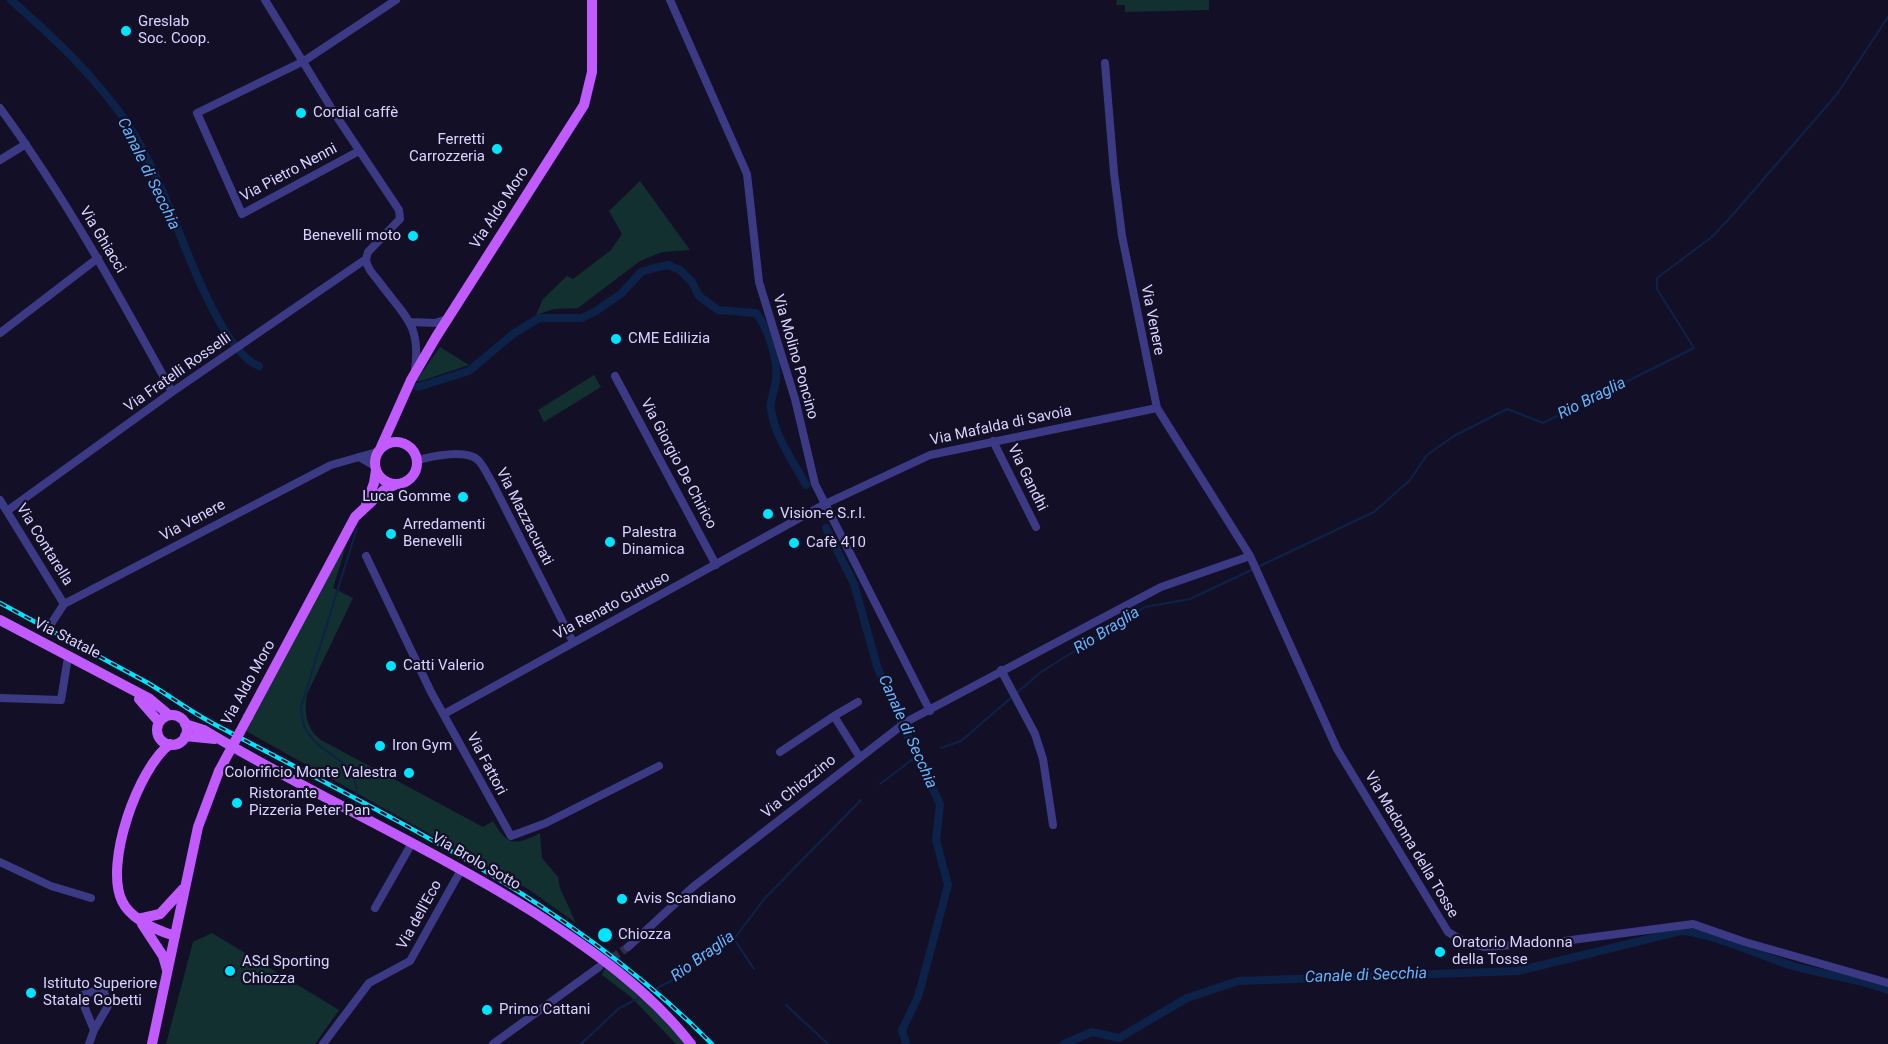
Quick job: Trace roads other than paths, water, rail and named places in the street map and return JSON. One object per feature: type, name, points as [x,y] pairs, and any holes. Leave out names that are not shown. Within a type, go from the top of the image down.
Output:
[{"type":"main road","name":"Via Aldo Moro","points":[[379,450],[413,377],[447,319],[584,105],[592,72],[592,0]]},
{"type":"main road","points":[[393,422],[399,441],[412,447],[418,460],[410,479],[396,484],[383,480],[376,468],[379,450],[399,441]]},
{"type":"main road","name":"Via Aldo Moro","points":[[366,505],[374,483],[376,468]]},
{"type":"main road","name":"Via Aldo Moro","points":[[152,1044],[198,827],[219,771],[346,532],[366,505],[384,490],[396,484]]},
{"type":"main road","name":"Via Statale","points":[[0,620],[150,699],[169,715],[177,716],[185,730]]},
{"type":"main road","name":"Via Statale","points":[[120,684],[144,702],[159,722]]},
{"type":"main road","points":[[168,971],[163,956],[138,919],[123,903],[118,888],[118,869],[129,810],[148,770],[158,735],[159,722],[169,715]]},
{"type":"main road","points":[[148,770],[170,744],[177,743],[185,730]]},
{"type":"main road","name":"Via Brolo Sotto","points":[[185,730],[222,740],[461,870],[564,932],[645,994],[691,1044]]},
{"type":"main road","points":[[158,735],[170,744]]},
{"type":"main road","name":"Via Aldo Moro","points":[[138,919],[160,914],[185,886]]},
{"type":"main road","points":[[138,919],[153,921],[175,936]]},
{"type":"street","points":[[265,0],[359,151]]},
{"type":"street","points":[[304,61],[396,0]]},
{"type":"street","name":"Via Molino Poncino","points":[[670,0],[747,174],[759,282],[792,388],[815,484],[930,711]]},
{"type":"street","name":"Via Pietro Nenni","points":[[304,61],[197,113],[242,214],[359,151]]},
{"type":"street","name":"Via Venere","points":[[1106,63],[1114,172],[1122,236],[1157,408],[1252,559]]},
{"type":"street","name":"Via Ghiacci","points":[[0,108],[26,144],[98,258],[172,392]]},
{"type":"street","points":[[0,160],[26,144]]},
{"type":"street","name":"Via Fratelli Rosselli","points":[[7,511],[172,392],[366,259],[368,252],[400,219],[399,210],[359,151]]},
{"type":"street","points":[[0,333],[98,258]]},
{"type":"street","points":[[366,259],[372,273],[411,321],[416,344],[413,377]]},
{"type":"street","points":[[411,321],[435,323],[447,319]]},
{"type":"street","name":"Via Giorgio De Chirico","points":[[615,376],[716,565]]},
{"type":"street","name":"Via Mafalda di Savoia","points":[[825,504],[930,455],[1157,408]]},
{"type":"street","name":"Via Gandhi","points":[[993,441],[1036,527]]},
{"type":"street","name":"Via Venere","points":[[51,624],[64,604],[331,465],[379,450]]},
{"type":"street","name":"Via Mazzacurati","points":[[418,460],[429,457],[469,455],[477,459],[493,484],[573,642]]},
{"type":"street","points":[[358,457],[376,468]]},
{"type":"street","name":"Via Contarella","points":[[0,500],[64,604]]},
{"type":"street","name":"Via Renato Guttuso","points":[[444,714],[825,504]]},
{"type":"street","name":"Via Fattori","points":[[366,556],[444,714],[511,836],[546,823],[659,766]]},
{"type":"street","name":"Via Madonna della Tosse","points":[[1252,559],[1337,749],[1442,925],[1458,939],[1485,947],[1530,944],[1693,924],[1745,942],[1888,983]]},
{"type":"street","name":"Via Chiozzino","points":[[628,947],[693,887],[903,724],[1161,587],[1186,576],[1252,559]]},
{"type":"street","points":[[0,698],[61,700],[68,657]]},
{"type":"street","points":[[1001,670],[1023,710],[1043,759],[1053,825]]},
{"type":"street","points":[[780,752],[858,702]]},
{"type":"street","points":[[834,716],[859,756]]},
{"type":"street","points":[[375,908],[412,843]]},
{"type":"street","points":[[0,861],[51,886],[91,898]]},
{"type":"street","name":"Via dell'Eco","points":[[323,1044],[369,983],[410,961],[461,870]]},
{"type":"street","points":[[493,1044],[599,967]]},
{"type":"street","points":[[89,1044],[108,1006],[103,988],[80,996],[94,1030]]},
{"type":"waterway","points":[[11,0],[87,73],[127,123],[155,175],[194,269],[220,324],[239,350],[259,366]]},
{"type":"waterway","name":"Rio Braglia","points":[[941,748],[961,741],[1041,672],[1145,607],[1190,599],[1374,512],[1410,480],[1427,455],[1454,436],[1507,409],[1543,423],[1694,348],[1657,289],[1657,278],[1713,236],[1736,211],[1837,94],[1888,17]]},
{"type":"waterway","name":"Canale di Secchia","points":[[418,387],[469,371],[513,334],[539,318],[582,318],[622,293],[641,272],[668,265],[680,270],[692,282],[699,296],[718,310],[756,313],[760,319],[771,344],[775,362],[776,382],[771,406],[773,420],[785,449],[806,485]]},
{"type":"waterway","points":[[356,804],[356,789],[348,768],[314,740],[306,730],[301,707],[357,528]]},
{"type":"waterway","name":"Canale di Secchia","points":[[826,528],[854,584],[877,666],[893,705],[940,804],[936,840],[948,885],[918,997],[902,1030],[906,1044]]},
{"type":"waterway","name":"Rio Braglia","points":[[880,784],[913,759]]},
{"type":"waterway","name":"Rio Braglia","points":[[647,993],[671,981],[734,939],[765,898],[861,800]]},
{"type":"waterway","name":"Canale di Secchia","points":[[1064,1044],[1092,1032],[1119,1038],[1187,998],[1238,981],[1518,971],[1681,931],[1722,940],[1793,966],[1864,982],[1888,990]]},
{"type":"waterway","points":[[734,939],[754,969]]},
{"type":"waterway","name":"Rio Braglia","points":[[581,1044],[618,1009],[642,996]]},
{"type":"waterway","points":[[786,1005],[828,1044]]},
{"type":"tunnel","points":[[602,965],[628,947]]},
{"type":"railway","points":[[0,603],[148,683],[205,719],[411,828],[538,904],[599,947],[657,993],[712,1044]]},
{"type":"place","name":"Greslab Soc. Coop.","points":[[126,31]]},
{"type":"place","name":"Cordial caffè","points":[[301,113]]},
{"type":"place","name":"Ferretti Carrozzeria","points":[[497,149]]},
{"type":"place","name":"Benevelli moto","points":[[413,236]]},
{"type":"place","name":"CME Edilizia","points":[[616,339]]},
{"type":"place","name":"Luca Gomme","points":[[463,497]]},
{"type":"place","name":"Vision-e S.r.l.","points":[[768,514]]},
{"type":"place","name":"Arredamenti Benevelli","points":[[391,534]]},
{"type":"place","name":"Palestra Dinamica","points":[[610,542]]},
{"type":"place","name":"Cafè 410","points":[[794,543]]},
{"type":"place","name":"Catti Valerio","points":[[391,666]]},
{"type":"place","name":"Iron Gym","points":[[380,746]]},
{"type":"place","name":"Colorificio Monte Valestra","points":[[409,773]]},
{"type":"place","name":"Ristorante Pizzeria Peter Pan","points":[[237,803]]},
{"type":"place","name":"Avis Scandiano","points":[[622,899]]},
{"type":"place","name":"Chiozza","points":[[605,935]]},
{"type":"place","name":"Oratorio Madonna della Tosse","points":[[1440,952]]},
{"type":"place","name":"ASd Sporting Chiozza","points":[[230,971]]},
{"type":"place","name":"Istituto Superiore Statale Gobetti","points":[[31,993]]},
{"type":"place","name":"Primo Cattani","points":[[487,1010]]}]
